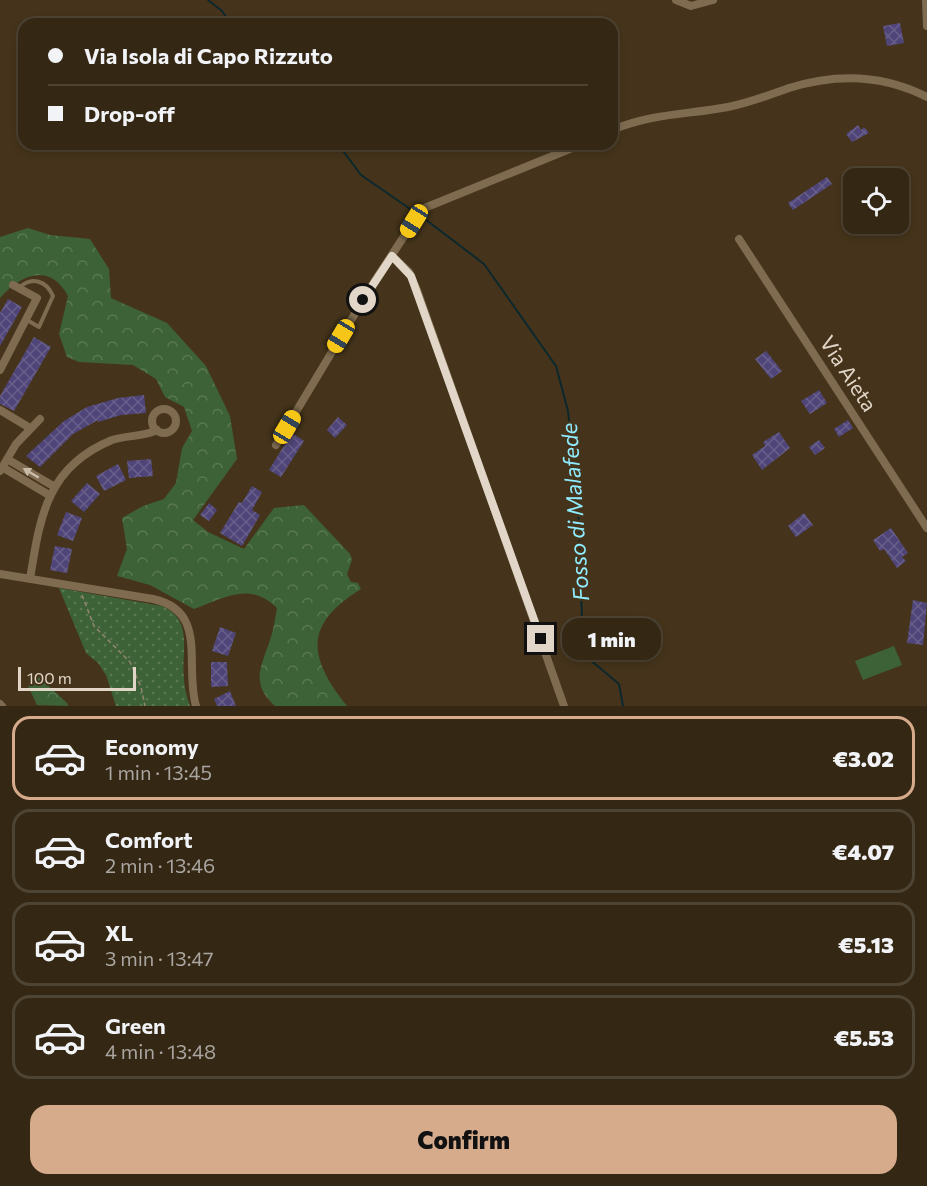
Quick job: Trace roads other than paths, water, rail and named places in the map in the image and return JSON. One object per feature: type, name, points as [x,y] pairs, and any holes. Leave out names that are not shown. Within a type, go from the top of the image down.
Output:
[{"type":"street","points":[[676,0],[691,6],[713,0]]},
{"type":"street","points":[[926,0],[927,26]]},
{"type":"street","points":[[618,128],[646,117],[733,106],[791,88],[827,80],[876,78],[904,86],[927,97]]},
{"type":"street","points":[[276,445],[421,210],[428,205],[568,150]]},
{"type":"street","name":"Via Aieta","points":[[739,239],[927,528]]},
{"type":"street","points":[[392,256],[408,272],[417,290],[564,706]]},
{"type":"street","points":[[0,370],[37,298],[16,286]]},
{"type":"street","points":[[0,410],[30,428]]},
{"type":"street","points":[[40,419],[30,428],[1,469],[49,495]]},
{"type":"street","points":[[30,579],[40,517],[55,487],[76,463],[103,445],[118,438],[150,434],[157,430]]},
{"type":"street","points":[[7,459],[55,487]]},
{"type":"street","points":[[0,574],[159,600],[177,610],[186,620],[191,635],[191,681],[196,706]]},
{"type":"lane","points":[[16,286],[36,281],[48,287],[53,296],[39,327],[26,320]]},
{"type":"waterway","name":"Fosso di Malafede","points":[[208,0],[227,18]]},
{"type":"waterway","name":"Fosso di Malafede","points":[[342,150],[361,175],[416,213]]},
{"type":"waterway","name":"Fosso di Malafede","points":[[421,216],[484,264],[556,366],[568,411],[578,505],[583,648],[588,658],[619,684],[623,706]]}]
